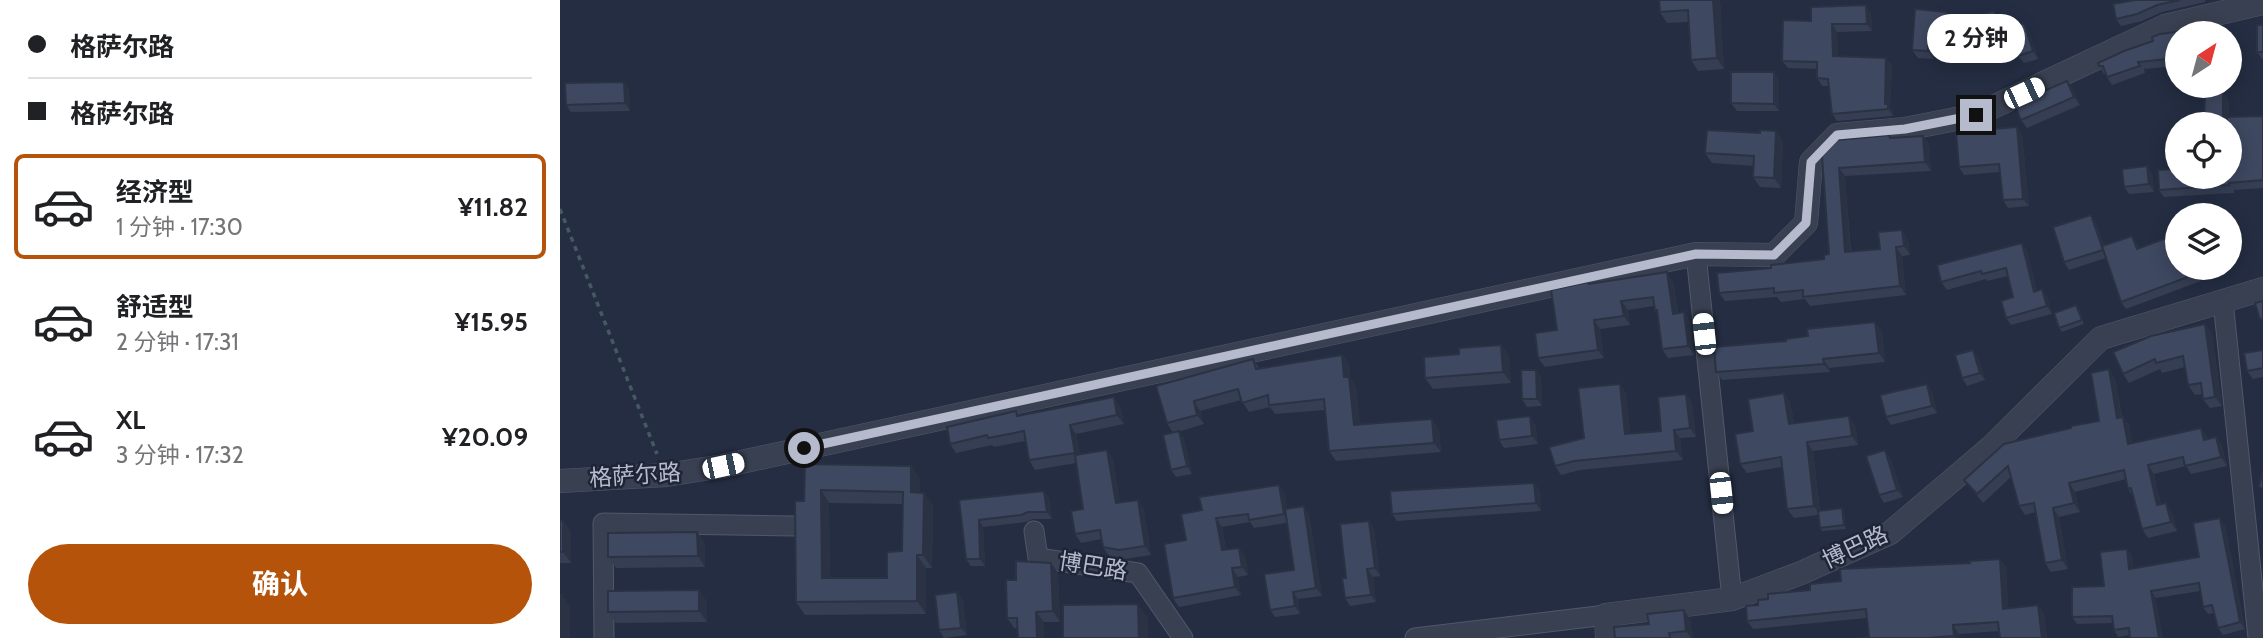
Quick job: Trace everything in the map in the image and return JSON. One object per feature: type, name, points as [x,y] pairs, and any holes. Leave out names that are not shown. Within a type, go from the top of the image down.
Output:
[{"type":"street","name":"格萨尔路","points":[[560,481],[666,475],[750,460],[1696,254],[1774,255],[1806,223],[1811,162],[1837,135],[1905,129],[1976,115],[2165,26],[2263,3]]},
{"type":"street","points":[[1696,254],[1732,599]]},
{"type":"street","name":"博巴路","points":[[1415,638],[1607,627],[1732,599],[1801,573],[1890,533],[1990,449],[2101,338],[2263,289]]},
{"type":"street","points":[[2222,301],[2259,637]]},
{"type":"street","points":[[604,638],[603,523],[793,526]]},
{"type":"street","name":"博巴路","points":[[1034,531],[1038,558],[1138,573],[1183,638]]},
{"type":"path","points":[[560,209],[666,475]]},
{"type":"building","points":[[1659,0],[1713,0],[1717,58],[1691,60],[1688,10],[1660,12]]},
{"type":"building","points":[[2135,0],[2180,0],[2116,19],[2113,4]]},
{"type":"building","points":[[1866,5],[1867,24],[1832,24],[1833,56],[1886,58],[1885,104],[1888,104],[1888,109],[1832,114],[1828,79],[1817,78],[1817,62],[1782,61],[1783,20],[1811,21],[1811,7]]},
{"type":"building","points":[[1915,9],[1946,12],[1945,37],[1928,36],[1928,51],[1912,50]]},
{"type":"building","points":[[1994,11],[2002,43],[1978,49],[1969,18]]},
{"type":"building","points":[[2024,23],[2033,51],[2018,56],[2009,28]]},
{"type":"building","points":[[2257,25],[2263,25],[2263,52],[2257,52]]},
{"type":"building","points":[[2165,33],[2165,59],[2138,62],[2140,66],[2107,77],[2103,66],[2099,66],[2098,63],[2153,41],[2152,37]]},
{"type":"building","points":[[1731,72],[1774,72],[1774,104],[1731,103]]},
{"type":"building","points":[[2067,81],[2074,97],[2021,120],[2014,104]]},
{"type":"building","points":[[624,82],[625,103],[566,105],[565,83]]},
{"type":"building","points":[[2205,98],[2223,98],[2223,112],[2204,112]]},
{"type":"building","points":[[2263,116],[2263,180],[2242,182],[2242,117]]},
{"type":"building","points":[[2017,127],[2023,199],[2003,200],[1999,164],[1959,167],[1956,132]]},
{"type":"building","points":[[1707,130],[1760,133],[1760,130],[1776,131],[1774,178],[1753,177],[1754,156],[1705,153]]},
{"type":"building","points":[[1889,135],[1890,138],[1923,136],[1925,162],[1839,168],[1845,252],[1880,249],[1878,232],[1902,230],[1904,246],[1896,247],[1900,286],[1803,297],[1803,290],[1774,293],[1774,288],[1719,293],[1717,273],[1824,259],[1824,255],[1829,254],[1822,156],[1837,140]]},
{"type":"building","points":[[2147,166],[2149,184],[2124,187],[2122,169]]},
{"type":"building","points":[[2158,170],[2165,170],[2165,189],[2173,189],[2159,190]]},
{"type":"building","points":[[2091,215],[2103,250],[2064,262],[2053,227]]},
{"type":"building","points":[[2132,236],[2137,249],[2165,238],[2165,280],[2180,280],[2121,302],[2102,246]]},
{"type":"building","points":[[2022,243],[2034,292],[2042,289],[2047,306],[2006,318],[2001,301],[2013,297],[2006,268],[1982,274],[1981,271],[1941,282],[1937,265]]},
{"type":"building","points":[[1667,272],[1673,314],[1684,312],[1688,346],[1662,349],[1653,297],[1621,301],[1624,316],[1594,320],[1598,350],[1538,358],[1535,333],[1557,330],[1551,290],[1588,282],[1589,284]]},
{"type":"building","points":[[2263,301],[2263,319],[2260,320],[2255,303]]},
{"type":"building","points":[[2076,305],[2082,320],[2059,328],[2054,313]]},
{"type":"building","points":[[1875,322],[1879,353],[1823,359],[1824,364],[1716,372],[1714,347],[1786,341],[1808,336],[1807,329]]},
{"type":"building","points":[[2205,324],[2215,397],[2203,399],[2201,383],[2188,385],[2183,356],[2156,363],[2155,359],[2123,374],[2113,352],[2151,336]]},
{"type":"building","points":[[1501,345],[1503,372],[1425,378],[1424,357],[1459,354],[1459,348]]},
{"type":"building","points":[[1973,350],[1980,373],[1962,378],[1955,355]]},
{"type":"building","points":[[2263,350],[2263,368],[2247,371],[2244,353]]},
{"type":"building","points":[[1342,355],[1344,377],[1349,377],[1354,425],[1432,419],[1434,443],[1329,451],[1324,399],[1269,405],[1268,395],[1242,403],[1238,389],[1194,401],[1197,415],[1167,423],[1156,386],[1253,359],[1256,369]]},
{"type":"building","points":[[2109,369],[2117,418],[2123,417],[2128,444],[2201,428],[2204,440],[2216,437],[2221,457],[2185,466],[2183,457],[2148,465],[2157,505],[2166,503],[2171,522],[2142,529],[2124,470],[2069,483],[2074,503],[2053,508],[2062,560],[2045,563],[2034,503],[2019,506],[2008,466],[1977,494],[1964,480],[2004,444],[2099,421],[2091,373]]},
{"type":"building","points":[[1521,370],[1536,370],[1537,399],[1522,399]]},
{"type":"building","points":[[1620,384],[1625,434],[1661,431],[1658,397],[1686,394],[1690,428],[1674,430],[1676,451],[1574,461],[1555,466],[1549,447],[1584,438],[1578,388]]},
{"type":"building","points":[[1927,384],[1932,406],[1886,417],[1880,395]]},
{"type":"building","points":[[1784,393],[1789,424],[1849,416],[1852,436],[1807,442],[1814,506],[1787,509],[1781,457],[1740,464],[1735,434],[1753,431],[1748,399]]},
{"type":"building","points":[[1114,397],[1117,415],[1070,425],[1075,453],[1029,460],[1024,431],[988,438],[987,435],[950,444],[947,427],[1016,411],[1017,416]]},
{"type":"building","points":[[1530,416],[1532,436],[1499,440],[1496,420]]},
{"type":"building","points":[[1179,431],[1187,466],[1171,470],[1163,435]]},
{"type":"building","points":[[1107,450],[1116,503],[1138,500],[1145,546],[1119,550],[1103,547],[1100,530],[1075,534],[1071,511],[1083,509],[1075,455]]},
{"type":"building","points":[[1885,450],[1897,490],[1879,495],[1866,456]]},
{"type":"building","points":[[805,464],[911,466],[911,492],[924,493],[923,555],[917,555],[917,601],[796,602],[795,501],[804,501]],"holes":[[[821,490],[903,492],[902,551],[887,552],[887,578],[822,578]]]},
{"type":"building","points":[[2263,471],[2263,488],[2259,487]]},
{"type":"building","points":[[1534,483],[1536,503],[1392,514],[1390,491]]},
{"type":"building","points":[[1279,485],[1284,514],[1249,520],[1248,514],[1216,518],[1222,550],[1239,548],[1242,567],[1232,568],[1235,587],[1173,598],[1164,544],[1186,540],[1181,514],[1202,510],[1199,497]]},
{"type":"building","points":[[1044,491],[1047,512],[1028,512],[979,520],[980,559],[966,559],[959,500]]},
{"type":"building","points":[[1304,506],[1316,588],[1293,592],[1295,606],[1270,610],[1264,574],[1294,570],[1285,509]]},
{"type":"building","points":[[1842,508],[1844,525],[1820,528],[1818,511]]},
{"type":"building","points":[[2220,518],[2240,622],[2218,628],[2212,605],[2203,607],[2199,583],[2151,591],[2159,638],[2130,638],[2129,628],[2114,630],[2112,616],[2072,617],[2072,587],[2104,586],[2100,552],[2127,549],[2129,569],[2199,557],[2193,523]]},
{"type":"building","points":[[560,521],[563,521],[563,552],[560,552]]},
{"type":"building","points":[[1369,521],[1375,568],[1367,569],[1371,595],[1345,598],[1342,578],[1346,578],[1340,524]]},
{"type":"building","points":[[697,532],[698,556],[608,557],[608,533]]},
{"type":"building","points":[[2000,559],[2003,609],[2038,605],[2042,638],[2000,638],[1998,622],[1953,625],[1954,636],[1857,638],[1869,637],[1866,609],[1747,621],[1746,606],[1758,605],[1758,600],[1768,599],[1768,594],[1810,590],[1810,584],[1841,581],[1840,569],[1970,563],[1969,561]]},
{"type":"building","points":[[1016,561],[1051,563],[1053,611],[1036,612],[1037,638],[1018,638],[1017,618],[1007,618],[1006,580],[1016,580]]},
{"type":"building","points":[[699,590],[699,611],[608,612],[608,591]]},
{"type":"building","points":[[957,592],[961,628],[939,630],[935,595]]},
{"type":"building","points":[[562,595],[562,638],[560,638]]},
{"type":"building","points":[[1138,604],[1139,638],[1063,638],[1063,605]]},
{"type":"building","points":[[1684,610],[1686,631],[1669,633],[1670,638],[1615,638],[1614,627],[1649,624],[1647,614]]},
{"type":"route","points":[[804,448],[1696,254],[1774,255],[1806,223],[1811,162],[1837,135],[1905,129],[1976,115]]}]
